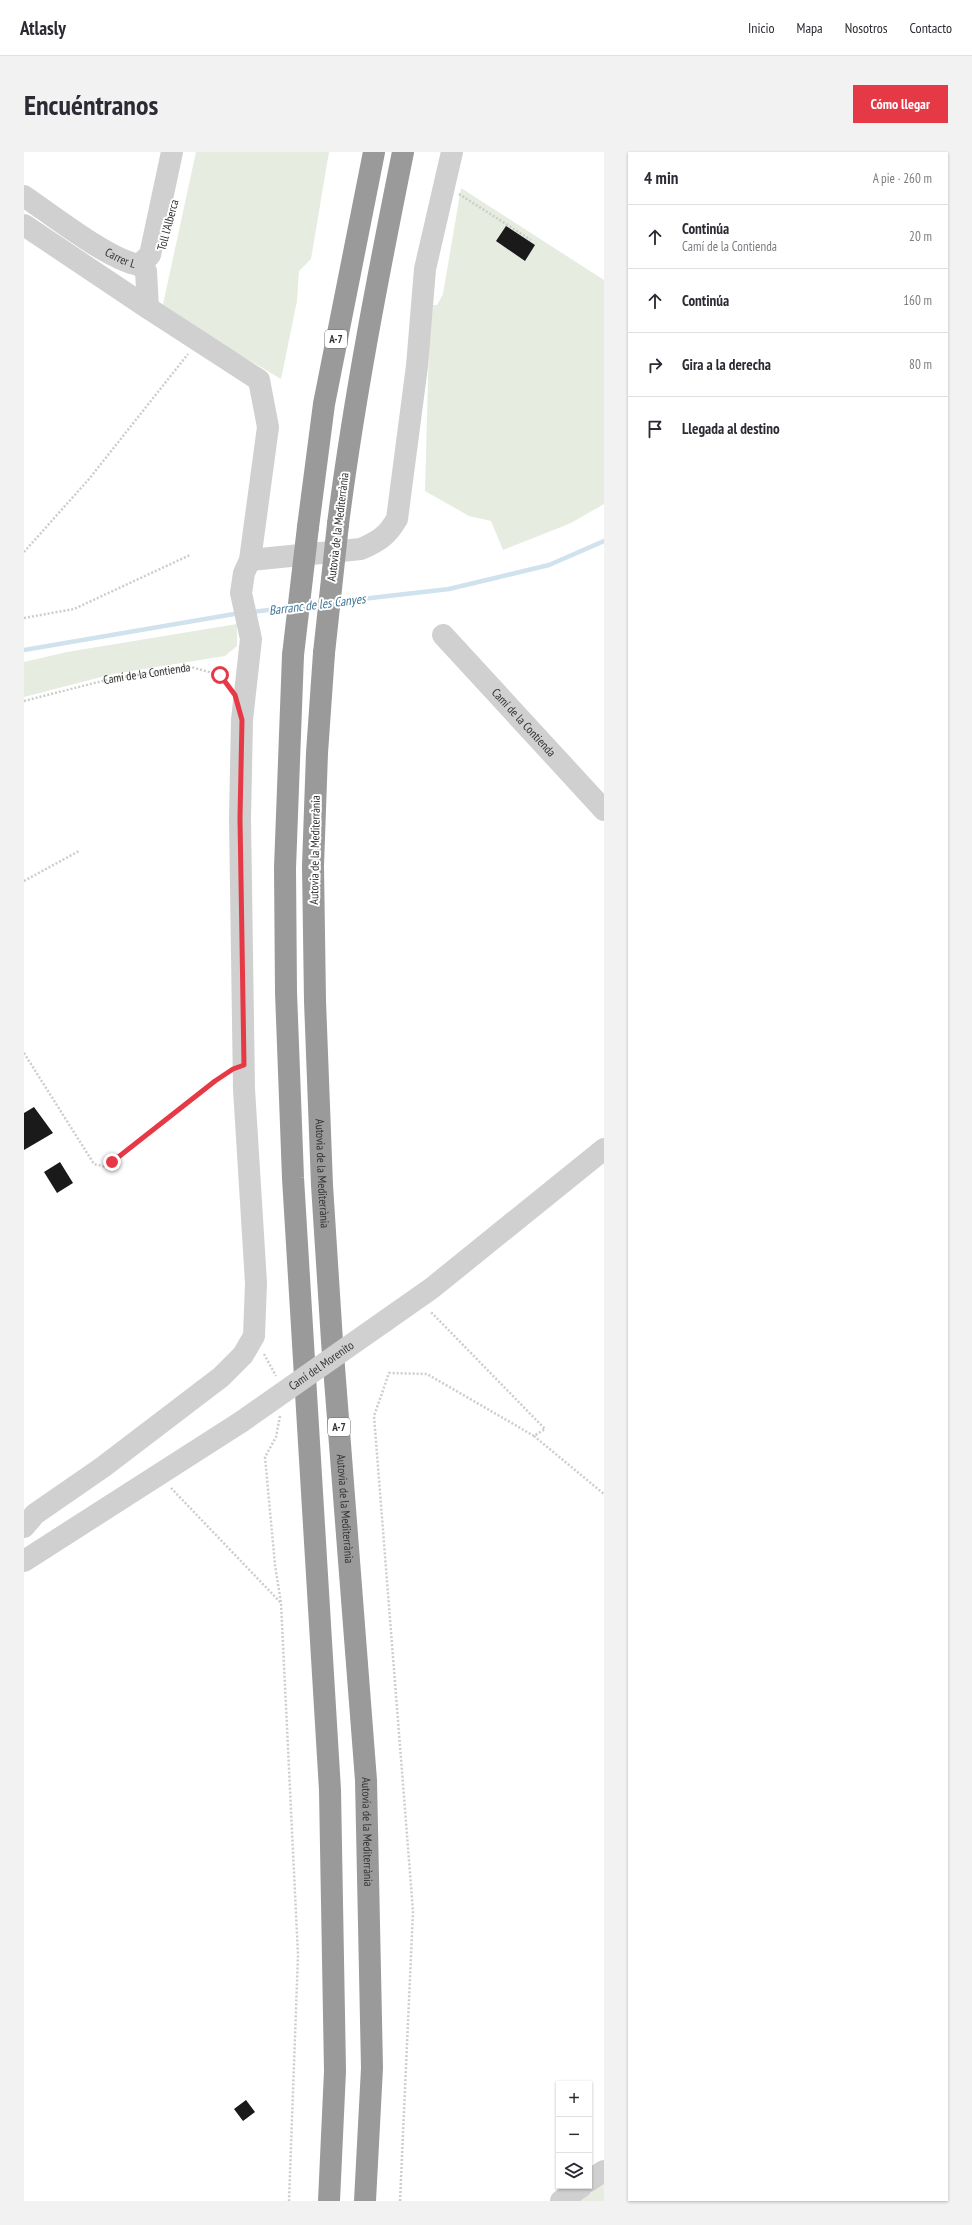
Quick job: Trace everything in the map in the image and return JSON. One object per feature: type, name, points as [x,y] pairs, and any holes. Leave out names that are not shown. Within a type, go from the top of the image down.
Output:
[{"type":"highway","name":"A-7","points":[[328,2201],[335,2071],[330,1790],[293,1178],[286,992],[285,868],[294,656],[308,527],[324,404],[374,152]]},
{"type":"highway","name":"Autovia de la Mediterrània","points":[[365,2201],[372,2068],[366,1780],[322,1185],[315,1001],[313,866],[317,753],[324,653],[348,441],[372,308],[403,152]]},
{"type":"street","name":"Carrer L","points":[[24,196],[108,252],[127,263],[140,265],[150,254],[172,152]]},
{"type":"street","points":[[250,560],[360,549],[376,542],[389,532],[397,519],[417,366],[425,269],[452,152]]},
{"type":"street","points":[[24,225],[259,380],[268,427],[250,560],[244,573],[241,593],[251,638],[242,720],[240,818],[244,1065],[256,1283],[254,1336],[243,1354],[221,1377],[103,1467],[35,1514],[24,1527]]},
{"type":"street","points":[[140,265],[146,271],[148,308]]},
{"type":"street","name":"Camí de la Contienda","points":[[443,635],[604,810]]},
{"type":"street","name":"Camí del Morenito","points":[[24,1561],[159,1476],[241,1422],[418,1298],[604,1149]]},
{"type":"street","points":[[592,2180],[604,2171]]},
{"type":"street","points":[[561,2201],[578,2189]]},
{"type":"path","points":[[445,185],[531,240]]},
{"type":"path","points":[[24,552],[89,479],[155,398],[198,341]]},
{"type":"path","points":[[24,618],[74,609],[190,555]]},
{"type":"path","name":"Camí de la Contienda","points":[[24,702],[110,679],[191,667],[220,675],[231,690]]},
{"type":"path","points":[[24,880],[79,851]]},
{"type":"path","points":[[24,1054],[94,1164],[106,1167],[215,1081],[233,1069],[244,1065]]},
{"type":"path","points":[[418,1298],[545,1429],[534,1436]]},
{"type":"path","points":[[254,1336],[276,1377],[277,1384]]},
{"type":"path","points":[[400,2201],[413,1911],[374,1416],[389,1372],[427,1374],[534,1436],[604,1494]]},
{"type":"path","points":[[279,1408],[280,1416],[276,1437],[265,1457],[275,1565],[281,1603],[298,1955],[289,2201]]},
{"type":"path","points":[[159,1476],[281,1603]]},
{"type":"shaded area","points":[[196,152],[329,152],[311,259],[299,271],[297,301],[281,379],[162,309]]},
{"type":"shaded area","points":[[461,188],[604,280],[604,504],[571,523],[503,550],[491,521],[469,516],[425,491],[429,345],[433,305],[437,305],[443,294]]},
{"type":"shaded area","points":[[237,624],[237,646],[225,656],[113,674],[24,697],[24,662],[67,652]]},
{"type":"shaded area","points":[[604,2185],[604,2201],[578,2201]]},
{"type":"building","points":[[506,226],[535,245],[525,261],[496,241]]},
{"type":"building","points":[[34,1107],[53,1133],[24,1150],[24,1113]]},
{"type":"building","points":[[60,1162],[73,1183],[57,1193],[44,1172]]},
{"type":"building","points":[[246,2100],[255,2112],[243,2121],[234,2109]]},
{"type":"waterway","name":"Barranc de les Canyes","points":[[336,602],[449,589],[549,565],[604,541]]},
{"type":"waterway","name":"Barranc de les Canyes","points":[[305,605],[323,603]]},
{"type":"waterway","name":"Barranc de les Canyes","points":[[251,612],[293,607]]},
{"type":"waterway","name":"Barranc de les Canyes","points":[[24,650],[240,613]]},
{"type":"route","points":[[112,1162],[215,1081],[233,1069],[244,1065],[240,818],[242,720],[235,695],[220,675]]}]
